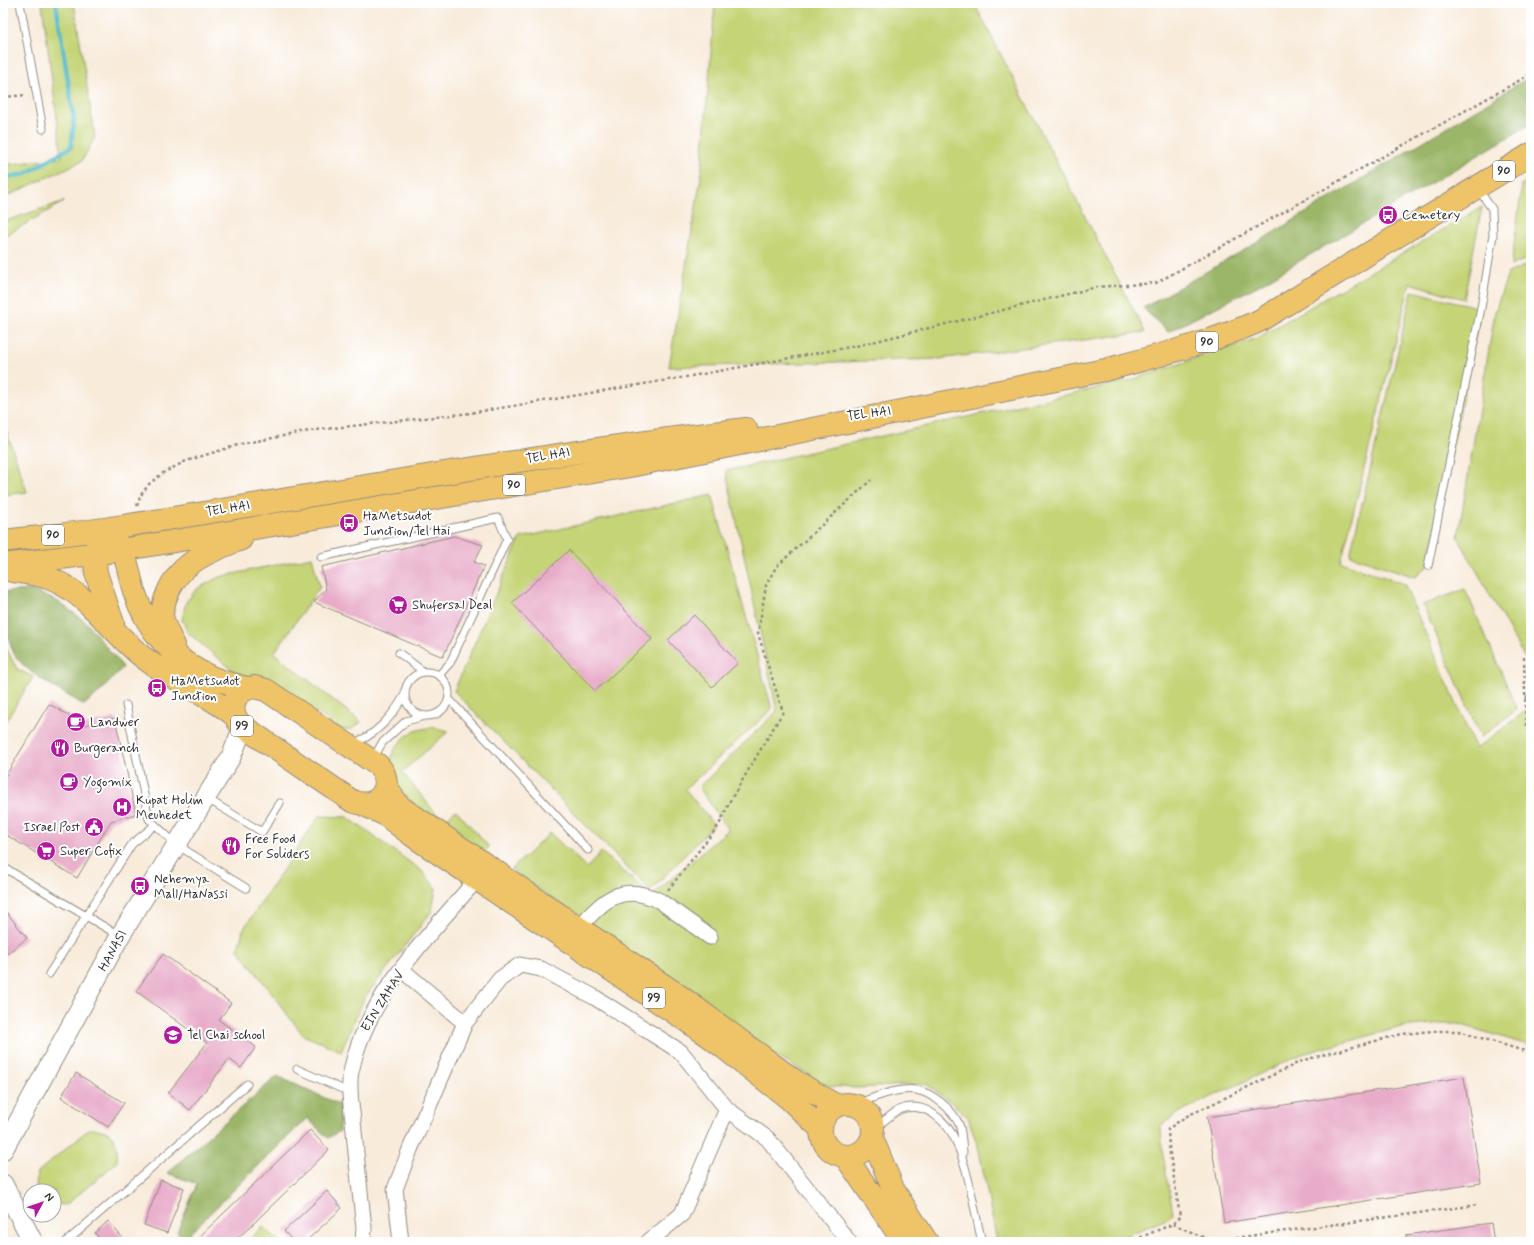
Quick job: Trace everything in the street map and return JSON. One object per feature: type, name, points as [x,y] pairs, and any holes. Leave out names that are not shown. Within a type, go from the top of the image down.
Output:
[{"type":"highway","name":"90","points":[[903,410],[1105,370],[1200,344],[1229,334],[1259,321],[1291,303],[1531,154]]},
{"type":"highway","name":"TEL HAI","points":[[3,541],[103,529],[641,442],[903,410]]},
{"type":"highway","name":"TEL HAI","points":[[3,565],[123,550],[630,466],[903,410]]},
{"type":"highway","points":[[181,658],[167,632],[162,616],[164,601],[170,586],[183,568],[201,556],[276,525]]},
{"type":"highway","points":[[103,529],[123,550],[133,589],[140,608],[151,628],[170,649],[192,667],[212,678],[247,688],[260,688],[266,690],[378,765]]},
{"type":"highway","name":"99","points":[[103,529],[94,554],[96,573],[110,619],[120,636],[149,662],[216,701],[246,727],[352,801],[384,814],[413,836],[709,1036],[787,1097],[821,1129],[822,1137],[831,1150],[845,1156],[904,1242]]},
{"type":"highway","points":[[3,570],[50,579],[68,588],[85,599],[120,636]]},
{"type":"highway","name":"99","points":[[246,727],[233,708],[237,696],[247,688]]},
{"type":"highway","name":"99","points":[[378,765],[386,777],[386,786],[400,806],[681,997],[794,1081],[845,1105],[861,1108],[868,1114],[872,1122],[873,1134],[894,1191],[927,1242]]},
{"type":"highway","points":[[362,804],[374,802],[380,798],[386,786]]},
{"type":"highway","points":[[821,1129],[826,1115],[845,1105]]},
{"type":"highway","points":[[845,1156],[862,1152],[873,1134]]},
{"type":"street","name":"HANASI","points":[[3,1150],[120,936],[231,757],[246,727]]},
{"type":"street","name":"EIN ZAHAV","points":[[363,1242],[364,1228],[350,1073],[360,1038],[384,995],[420,945],[477,879]]},
{"type":"street","points":[[579,928],[601,903],[612,897],[634,894],[660,901],[710,937]]},
{"type":"street","points":[[401,1242],[395,1189],[411,1147],[465,1023],[500,979],[520,965],[541,969],[594,997],[681,1052],[727,1109],[768,1139],[849,1242]]},
{"type":"street","points":[[402,970],[465,1023]]},
{"type":"street","points":[[648,1242],[682,1214],[727,1109]]},
{"type":"street","points":[[3,1184],[33,1242]]},
{"type":"lane","points":[[20,3],[43,129]]},
{"type":"lane","points":[[1428,566],[1481,308],[1493,235],[1492,210],[1478,188]]},
{"type":"lane","points":[[321,556],[498,518],[507,539],[450,663],[439,675]]},
{"type":"lane","points":[[399,653],[424,672],[439,675],[447,684],[449,699],[588,850]]},
{"type":"lane","points":[[346,743],[355,742],[370,736],[398,707],[411,680],[424,672]]},
{"type":"lane","points":[[405,694],[406,701],[411,709],[425,716]]},
{"type":"lane","points":[[378,765],[377,752],[382,743],[406,721],[441,712],[449,699]]},
{"type":"lane","points":[[126,705],[149,820],[177,845],[246,888]]},
{"type":"lane","points":[[206,798],[262,832],[280,803]]},
{"type":"lane","points":[[49,974],[132,844],[155,825]]},
{"type":"lane","points":[[3,867],[120,936]]},
{"type":"lane","points":[[297,1069],[351,1093]]},
{"type":"lane","points":[[66,1242],[247,1084]]},
{"type":"lane","points":[[845,1105],[903,1090],[917,1090],[937,1099],[952,1113],[959,1124],[962,1136],[964,1164]]},
{"type":"lane","points":[[873,1134],[898,1111],[911,1107],[922,1108],[946,1124],[957,1142],[964,1164],[982,1242]]},
{"type":"path","points":[[134,524],[136,508],[141,495],[149,484],[163,473],[186,461],[241,444],[315,430],[394,423],[472,413],[686,377],[856,346],[1097,287],[1156,283],[1531,74]]},
{"type":"path","points":[[3,97],[36,94]]},
{"type":"path","points":[[660,901],[719,825],[730,801],[783,712],[758,634],[766,584],[776,567],[871,480]]},
{"type":"path","points":[[1524,657],[1526,726],[1531,733]]},
{"type":"path","points":[[1525,700],[1531,688]]},
{"type":"path","points":[[1129,1242],[1173,1224],[1180,1216],[1169,1148],[1168,1129],[1185,1117],[1304,1060],[1402,1034],[1433,1031],[1458,1031],[1531,1053]]},
{"type":"path","points":[[1173,1224],[1212,1241],[1477,1205]]},
{"type":"green space","points":[[42,3],[74,3],[95,137],[82,161],[3,198],[3,165],[62,158]]},
{"type":"green space","points":[[715,3],[974,3],[1145,332],[939,359],[669,367],[701,177]]},
{"type":"green space","points":[[1531,76],[1531,124],[1259,285],[1168,332],[1143,308],[1248,248]]},
{"type":"green space","points":[[1531,180],[1531,257],[1511,266],[1522,185]]},
{"type":"green space","points":[[65,201],[3,237],[3,222]]},
{"type":"green space","points":[[1482,207],[1464,299],[1410,283],[1341,562],[1404,584],[1476,749],[1531,707],[1531,1046],[1459,1024],[1433,1024],[1401,1027],[1302,1054],[1182,1111],[1161,1125],[1162,1149],[1173,1214],[1169,1218],[1111,1242],[997,1242],[979,1150],[968,1117],[952,1103],[926,1084],[856,1088],[828,1086],[774,1055],[511,870],[550,833],[587,868],[601,852],[651,896],[728,830],[699,787],[777,711],[726,471],[1128,381],[1257,338]]},
{"type":"green space","points":[[1531,263],[1531,654],[1524,657],[1458,537],[1495,312],[1508,273]]},
{"type":"green space","points":[[1412,291],[1481,308],[1428,566],[1415,577],[1350,555]]},
{"type":"green space","points":[[3,421],[27,492],[3,495]]},
{"type":"green space","points":[[712,495],[772,709],[685,789],[714,825],[650,891],[454,691],[520,538]]},
{"type":"green space","points":[[312,557],[320,587],[274,653],[361,722],[352,729],[342,730],[277,686],[235,672],[188,633],[182,620],[186,602],[197,589],[219,577]]},
{"type":"green space","points":[[1465,589],[1517,709],[1481,737],[1423,605]]},
{"type":"green space","points":[[31,590],[57,601],[86,622],[123,667],[102,690],[84,705],[48,684],[23,665],[16,657],[8,638],[3,633],[3,592]]},
{"type":"green space","points":[[3,642],[17,669],[33,677],[3,726]]},
{"type":"green space","points":[[432,727],[449,731],[402,772],[443,822],[456,810],[489,847],[480,857],[433,822],[421,811],[402,791],[392,774],[392,755],[398,744],[410,733]]},
{"type":"green space","points":[[319,816],[347,817],[422,871],[436,888],[432,911],[365,997],[341,1051],[303,1035],[238,949],[243,930]]},
{"type":"green space","points":[[277,1076],[340,1105],[340,1131],[328,1138],[307,1118],[183,1240],[177,1232],[197,1184],[167,1173]]},
{"type":"green space","points":[[89,1129],[97,1129],[109,1133],[113,1137],[117,1147],[117,1162],[66,1205],[62,1205],[62,1183],[36,1183],[38,1172]]},
{"type":"green space","points":[[263,1227],[281,1242],[247,1242]]},
{"type":"building","points":[[454,536],[483,545],[474,562],[484,566],[443,657],[314,602],[326,589],[321,567]]},
{"type":"building","points":[[569,550],[652,639],[595,691],[512,603]]},
{"type":"building","points":[[694,615],[738,663],[712,687],[668,640]]},
{"type":"building","points":[[49,704],[85,725],[115,718],[136,814],[111,821],[77,878],[3,833],[3,780]]},
{"type":"building","points":[[3,908],[27,938],[3,957]]},
{"type":"building","points":[[163,954],[231,1003],[219,1020],[256,1047],[241,1068],[229,1059],[190,1110],[168,1093],[207,1043],[136,991]]},
{"type":"building","points":[[76,1073],[124,1103],[108,1127],[61,1097]]},
{"type":"building","points":[[1464,1077],[1481,1183],[1224,1223],[1207,1117]]},
{"type":"building","points":[[310,1130],[329,1150],[260,1217],[234,1242],[194,1242]]},
{"type":"building","points":[[161,1180],[184,1188],[167,1233],[144,1225]]},
{"type":"building","points":[[327,1191],[342,1208],[305,1242],[294,1242],[284,1231]]},
{"type":"building","points":[[108,1221],[126,1242],[102,1242],[95,1233]]},
{"type":"building","points":[[1491,1223],[1494,1242],[1406,1242],[1406,1235]]},
{"type":"waterway","points":[[3,178],[25,174],[71,147],[74,120],[56,3]]},
{"type":"place","name":"Cemetery","points":[[1388,215]]},
{"type":"place","name":"HaMetsudot Junction/Tel Hai","points":[[349,523]]},
{"type":"place","name":"Shufersal Deal","points":[[398,605]]},
{"type":"place","name":"HaMetsudot Junction","points":[[157,688]]},
{"type":"place","name":"Landwer","points":[[76,722]]},
{"type":"place","name":"Burgeranch","points":[[60,748]]},
{"type":"place","name":"Yogomix","points":[[69,782]]},
{"type":"place","name":"Kupat Holim Meuhedet","points":[[122,807]]},
{"type":"place","name":"Israel Post","points":[[94,827]]},
{"type":"place","name":"Free Food For Soliders","points":[[231,846]]},
{"type":"place","name":"Super Cofix","points":[[46,851]]},
{"type":"place","name":"Nehemya Mall/HaNassi","points":[[140,886]]},
{"type":"place","name":"Tel Chai school","points":[[173,1035]]}]
